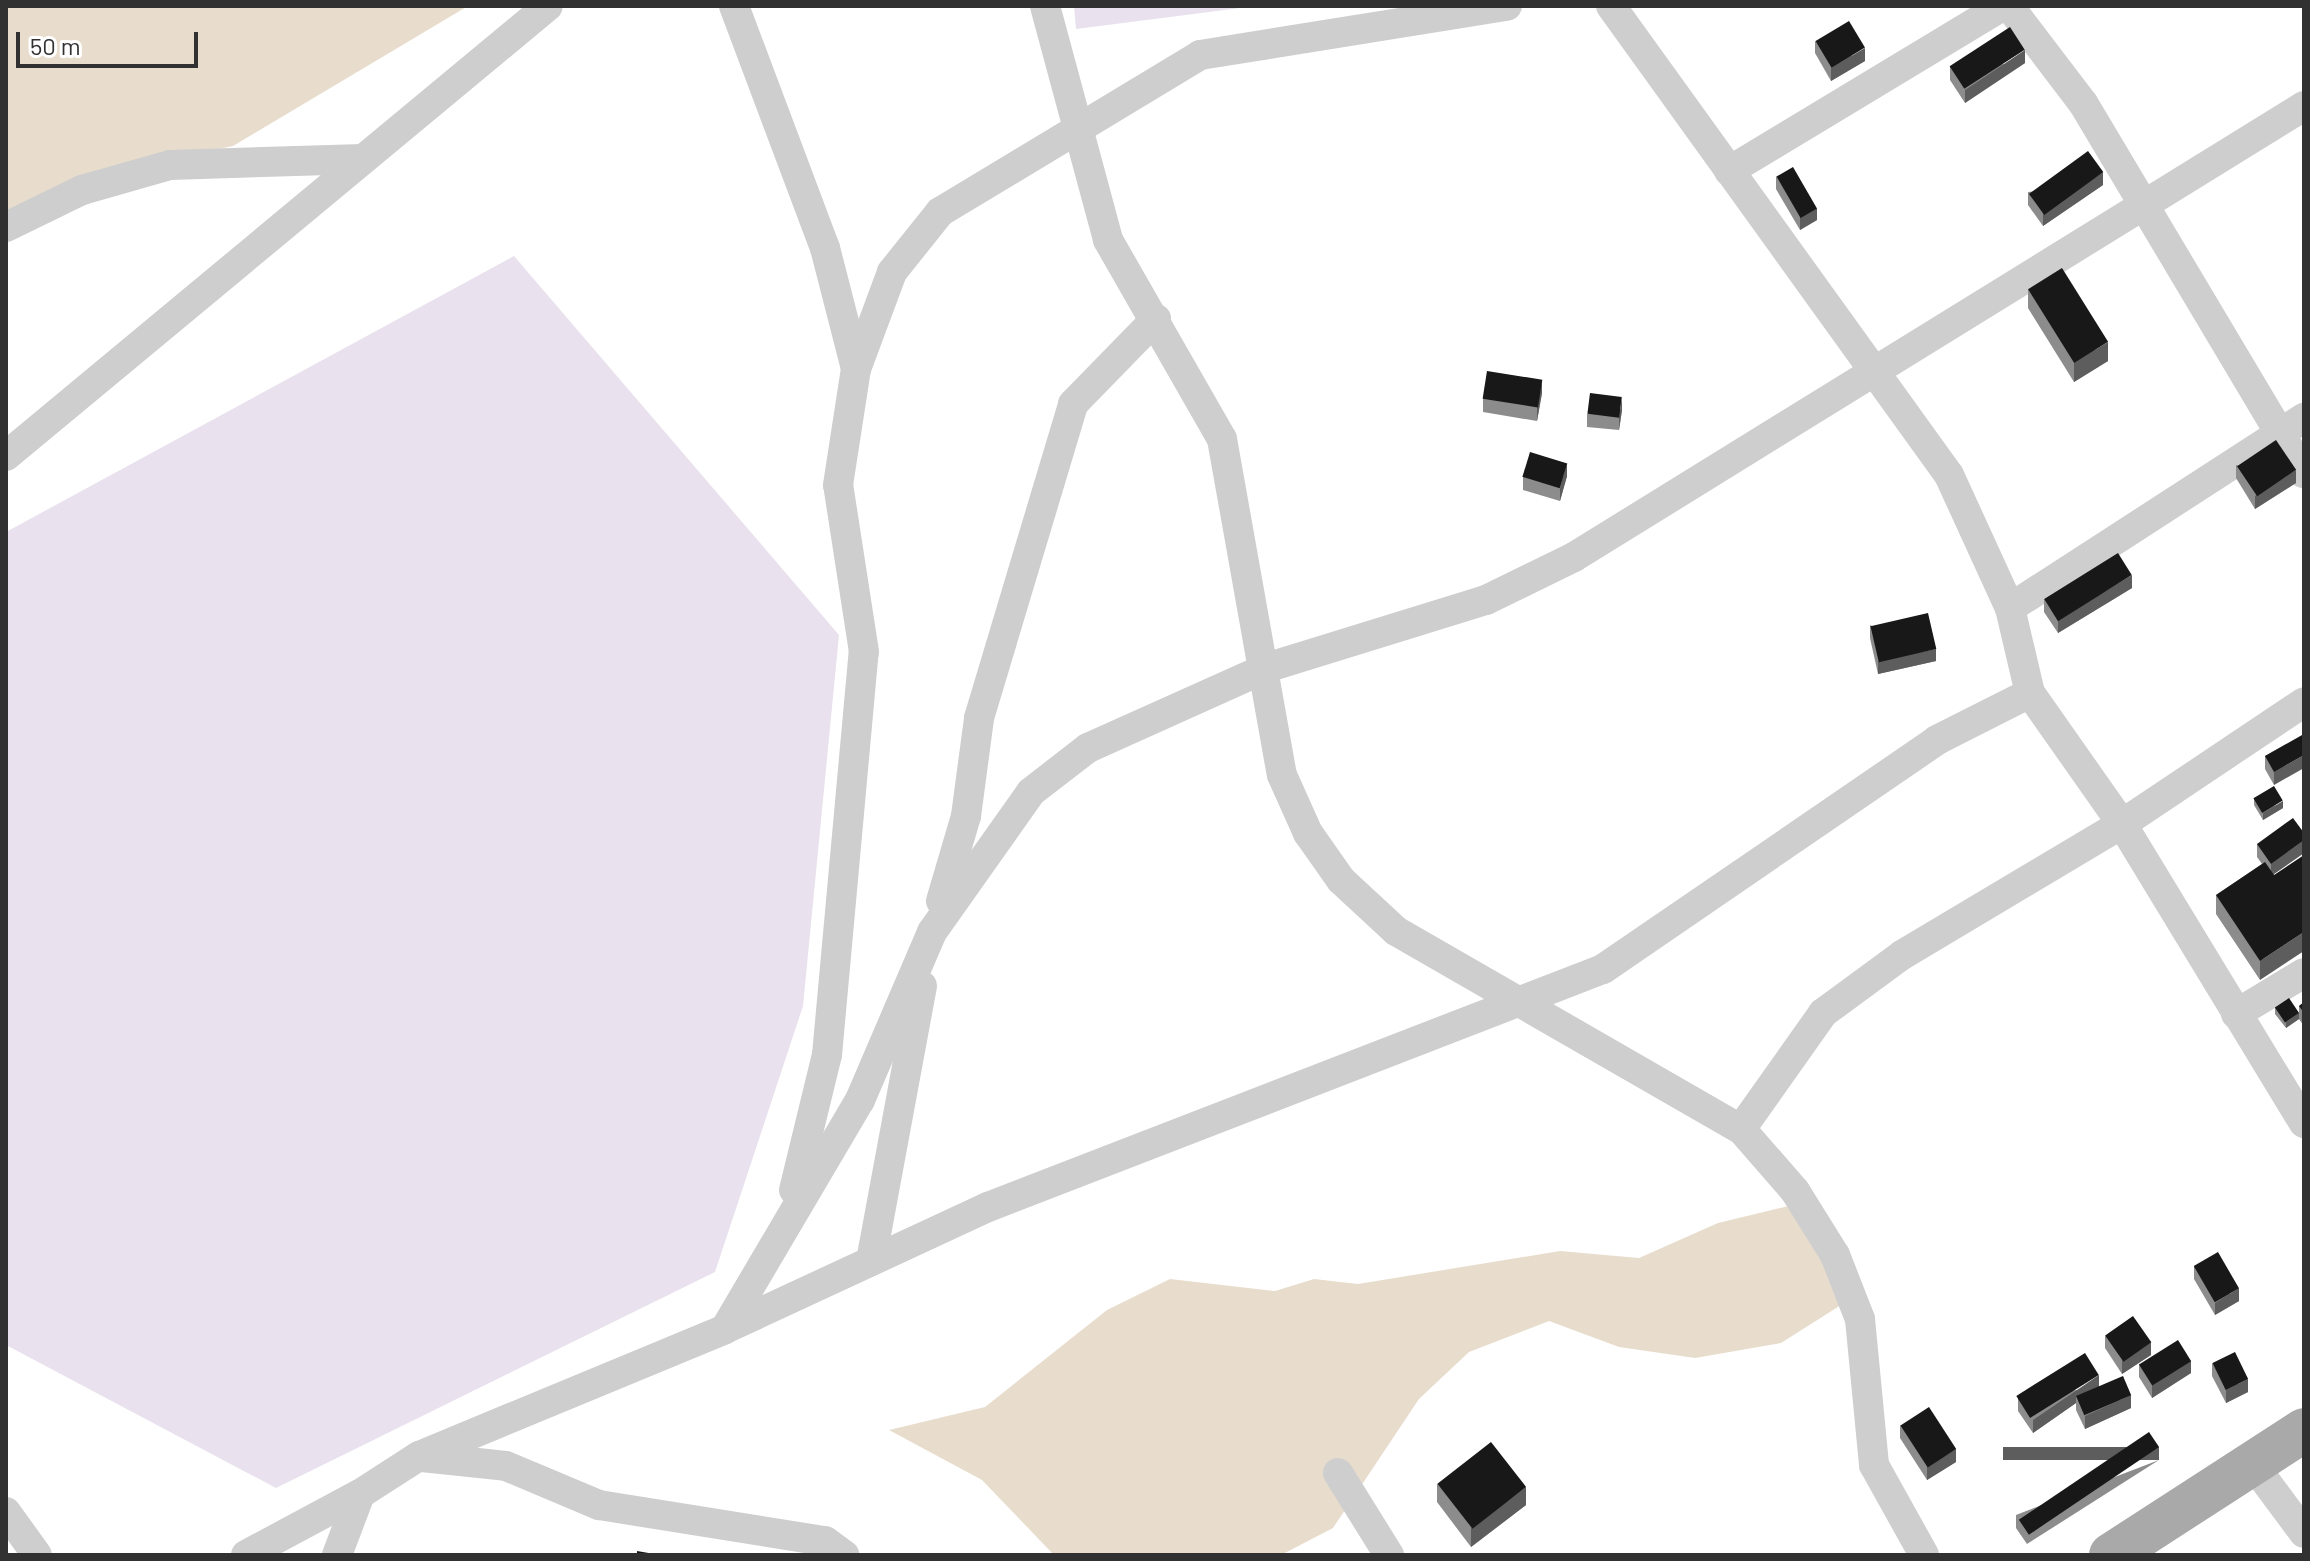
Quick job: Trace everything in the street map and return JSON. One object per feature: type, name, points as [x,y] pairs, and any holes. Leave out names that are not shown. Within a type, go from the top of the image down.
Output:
[{"type":"main road","points":[[2111,1555],[2304,1430]]},
{"type":"street","points":[[6,456],[548,6]]},
{"type":"street","points":[[734,6],[825,248],[856,369]]},
{"type":"street","points":[[1045,6],[1082,130],[1108,240],[1222,439],[1266,668],[1282,775],[1308,833],[1341,880],[1448,967],[1528,1003],[1741,1129],[1795,1191],[1835,1255],[1860,1319],[1874,1465],[1924,1555]]},
{"type":"street","points":[[787,1216],[827,1055],[864,652],[838,485],[856,369],[892,272],[940,212],[1082,130],[1200,55],[1507,6]]},
{"type":"street","points":[[1611,6],[1870,375],[1949,475],[2010,608],[2030,693],[2122,824],[2304,1123]]},
{"type":"street","points":[[1729,171],[2002,6]]},
{"type":"street","points":[[2009,6],[2083,103],[2144,209],[2292,426],[2304,473]]},
{"type":"street","points":[[725,1329],[787,1216],[860,1100],[932,932],[1031,792],[1088,748],[1266,668],[1486,600],[1574,557],[2144,209],[2304,106]]},
{"type":"street","points":[[6,227],[82,190],[170,165],[363,159]]},
{"type":"street","points":[[871,1261],[932,932],[966,816],[979,718],[1073,404],[1156,319]]},
{"type":"street","points":[[2010,608],[2292,426]]},
{"type":"street","points":[[246,1555],[360,1494],[419,1456],[725,1329],[871,1261],[1296,1086],[1528,1003],[1603,969],[1937,740],[2030,693]]},
{"type":"street","points":[[1741,1129],[1823,1013],[1902,955],[2122,824],[2304,702]]},
{"type":"street","points":[[2236,1014],[2304,973]]},
{"type":"street","points":[[419,1456],[506,1466],[599,1505],[825,1541],[844,1555]]},
{"type":"street","points":[[2252,1463],[2304,1533]]},
{"type":"street","points":[[1338,1473],[1389,1555]]},
{"type":"street","points":[[337,1555],[360,1494]]},
{"type":"street","points":[[6,1512],[37,1555]]},
{"type":"shaded area","points":[[6,6],[468,6],[233,146],[127,169],[6,216]]},
{"type":"shaded area","points":[[1074,6],[1256,6],[1076,29]]},
{"type":"shaded area","points":[[514,256],[839,635],[803,1006],[715,1272],[276,1488],[6,1345],[6,532]]},
{"type":"shaded area","points":[[1793,1205],[1829,1267],[1841,1305],[1781,1343],[1695,1358],[1619,1347],[1549,1321],[1469,1352],[1419,1399],[1333,1528],[1281,1555],[1054,1555],[982,1480],[889,1430],[985,1407],[1107,1310],[1170,1279],[1275,1291],[1314,1279],[1358,1284],[1560,1251],[1639,1258],[1718,1223]]},
{"type":"building","points":[[1849,21],[1865,48],[1832,68],[1816,41]]},
{"type":"building","points":[[2010,27],[2025,50],[1964,89],[1950,66]]},
{"type":"building","points":[[2088,151],[2103,172],[2044,215],[2029,194]]},
{"type":"building","points":[[1793,167],[1817,209],[1801,218],[1777,176]]},
{"type":"building","points":[[2062,268],[2108,342],[2074,363],[2028,289]]},
{"type":"building","points":[[1487,371],[1542,380],[1538,407],[1483,399]]},
{"type":"building","points":[[1590,393],[1622,397],[1619,418],[1587,414]]},
{"type":"building","points":[[2276,440],[2296,470],[2257,496],[2237,466]]},
{"type":"building","points":[[1530,452],[1567,463],[1560,488],[1522,477]]},
{"type":"building","points":[[2118,553],[2132,575],[2058,621],[2044,599]]},
{"type":"building","points":[[1928,613],[1936,649],[1879,662],[1871,626]]},
{"type":"building","points":[[2304,734],[2304,755],[2274,772],[2265,756]]},
{"type":"building","points":[[2274,786],[2283,801],[2262,813],[2253,798]]},
{"type":"building","points":[[2293,818],[2304,833],[2304,840],[2271,864],[2257,844]]},
{"type":"building","points":[[2304,855],[2304,932],[2260,961],[2216,895],[2265,862],[2274,875]]},
{"type":"building","points":[[2289,998],[2299,1013],[2285,1022],[2275,1008]]},
{"type":"building","points":[[2218,1252],[2239,1288],[2215,1302],[2194,1266]]},
{"type":"building","points":[[2133,1316],[2151,1342],[2124,1362],[2105,1336]]},
{"type":"building","points":[[2178,1340],[2191,1361],[2152,1386],[2139,1364]]},
{"type":"building","points":[[2235,1352],[2248,1379],[2226,1390],[2213,1363]]},
{"type":"building","points":[[2085,1353],[2099,1375],[2030,1418],[2016,1396]]},
{"type":"building","points":[[2123,1376],[2131,1395],[2084,1415],[2076,1396]]},
{"type":"building","points":[[1929,1407],[1956,1449],[1928,1467],[1900,1426]]},
{"type":"building","points":[[2149,1432],[2159,1447],[2029,1535],[2019,1520]]},
{"type":"building","points":[[1491,1442],[1526,1487],[1473,1529],[1437,1484]]},
{"type":"building","points":[[637,1551],[660,1555],[637,1555]]}]
